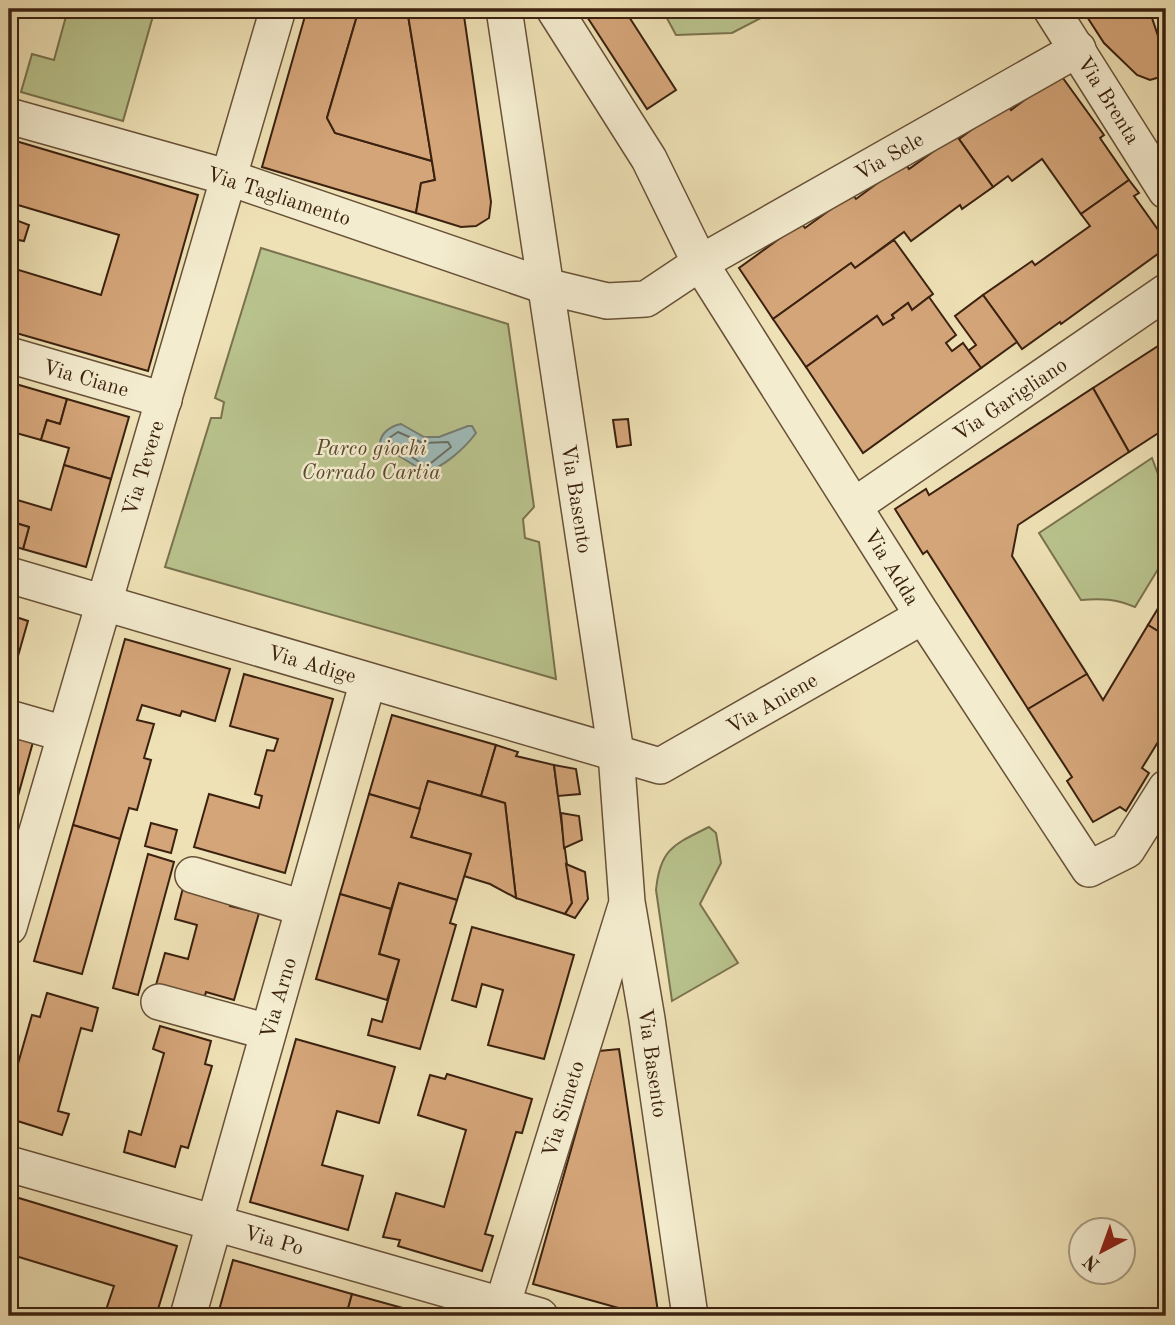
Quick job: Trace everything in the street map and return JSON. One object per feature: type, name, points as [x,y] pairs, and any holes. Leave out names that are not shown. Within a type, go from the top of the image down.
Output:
[{"type":"street","name":"Via Tevere","points":[[9,927],[278,9]]},
{"type":"street","name":"Via Basento","points":[[504,9],[615,753],[627,902],[649,1032],[690,1316]]},
{"type":"street","name":"Via Adda","points":[[554,9],[649,159],[699,263],[923,616],[1090,869],[1127,850],[1166,788]]},
{"type":"street","name":"Via Brenta","points":[[1051,9],[1166,191]]},
{"type":"street","name":"Via Sele","points":[[545,286],[607,301],[646,299],[699,263],[1078,49]]},
{"type":"street","name":"Via Tagliamento","points":[[9,116],[230,178],[545,286]]},
{"type":"street","name":"Via Garigliano","points":[[854,506],[1166,292]]},
{"type":"street","name":"Via Ciane","points":[[9,355],[164,400]]},
{"type":"street","name":"Via Adige","points":[[9,575],[615,753]]},
{"type":"street","name":"Via Aniene","points":[[619,809],[660,765],[923,616]]},
{"type":"street","name":"Via Arno","points":[[188,1316],[368,681]]},
{"type":"street","points":[[9,718],[65,734]]},
{"type":"street","points":[[615,753],[660,765]]},
{"type":"street","points":[[193,875],[303,908]]},
{"type":"street","name":"Via Simeto","points":[[500,1311],[627,902]]},
{"type":"street","points":[[159,1002],[268,1032]]},
{"type":"street","name":"Via Po","points":[[9,1164],[214,1223],[500,1311],[540,1316]]},
{"type":"green space","points":[[68,9],[155,9],[123,121],[21,92],[32,54],[54,60]]},
{"type":"green space","points":[[662,9],[778,9],[732,33],[676,35]]},
{"type":"green space","name":"Parco giochi Corrado Cartia","points":[[261,248],[508,324],[534,507],[523,519],[525,538],[539,542],[556,679],[165,567],[211,418],[221,418],[224,402],[215,398]]},
{"type":"green space","points":[[1152,458],[1166,496],[1166,556],[1135,607],[1109,600],[1081,600],[1039,533]]},
{"type":"green space","points":[[709,827],[716,833],[721,863],[700,904],[738,963],[672,1001],[656,890],[658,876],[671,849]]},
{"type":"water","points":[[401,424],[424,437],[439,437],[468,426],[472,426],[476,433],[453,457],[425,472],[380,444],[387,431]]},
{"type":"building","points":[[307,9],[359,9],[327,118],[335,133],[432,161],[435,180],[421,183],[416,213],[262,167]]},
{"type":"building","points":[[359,9],[407,9],[432,161],[335,133],[327,118]]},
{"type":"building","points":[[407,9],[463,9],[491,202],[489,218],[476,226],[461,227],[416,213],[421,183],[435,180]]},
{"type":"building","points":[[582,9],[624,9],[676,90],[647,109]]},
{"type":"building","points":[[1082,9],[1149,9],[1166,60],[1166,71],[1160,77],[1150,80],[1137,75],[1104,43]]},
{"type":"building","points":[[1060,74],[1104,135],[1100,138],[1129,180],[1081,214],[1042,159],[1012,181],[1008,176],[993,187],[959,139],[1007,104],[1011,110]]},
{"type":"building","points":[[956,135],[993,187],[962,209],[960,205],[911,241],[904,232],[855,268],[851,263],[773,319],[739,268],[801,223],[805,228],[852,194],[856,199],[905,163],[909,169]]},
{"type":"building","points":[[9,139],[198,195],[148,371],[9,331],[9,267],[101,295],[119,235],[18,205],[13,219],[29,225],[24,241],[18,240],[16,248],[9,246]]},
{"type":"building","points":[[1129,180],[1139,193],[1134,196],[1166,241],[1166,248],[1022,349],[983,295],[1032,261],[1035,265],[1090,226],[1081,214]]},
{"type":"building","points":[[894,240],[933,294],[912,310],[908,303],[883,325],[877,316],[806,367],[773,319],[851,263],[855,268]]},
{"type":"building","points":[[983,295],[1017,342],[981,368],[968,351],[976,345],[955,316]]},
{"type":"building","points":[[929,297],[956,335],[946,343],[952,351],[963,343],[981,368],[863,453],[806,367],[877,316],[883,325],[908,303],[912,310]]},
{"type":"building","points":[[1166,332],[1166,449],[1160,432],[1129,452],[1093,388],[1161,344],[1159,337]]},
{"type":"building","points":[[9,382],[67,399],[60,424],[47,420],[41,440],[9,431]]},
{"type":"building","points":[[1093,388],[1129,452],[1018,525],[1012,556],[1087,674],[1028,709],[927,551],[923,554],[895,509],[926,489],[929,495]]},
{"type":"building","points":[[67,399],[129,417],[111,479],[64,465],[69,448],[41,440],[47,420],[60,424]]},
{"type":"building","points":[[628,419],[631,445],[617,447],[613,420]]},
{"type":"building","points":[[64,465],[111,479],[86,567],[23,549],[29,527],[9,521],[14,499],[51,510]]},
{"type":"building","points":[[9,521],[29,527],[23,549],[9,545]]},
{"type":"building","points":[[1166,595],[1166,636],[1148,625]]},
{"type":"building","points":[[9,607],[12,608],[10,615],[28,621],[16,663],[9,661]]},
{"type":"building","points":[[1148,625],[1166,636],[1166,729],[1142,768],[1149,773],[1126,811],[1120,807],[1093,822],[1067,781],[1072,777],[1028,709],[1087,674],[1103,700]]},
{"type":"building","points":[[125,639],[230,669],[215,721],[182,711],[180,716],[142,705],[137,720],[154,724],[144,758],[151,760],[137,810],[129,808],[120,839],[73,825]]},
{"type":"building","points":[[244,674],[333,699],[285,873],[194,847],[209,794],[259,808],[262,796],[255,794],[267,750],[274,751],[278,739],[230,726]]},
{"type":"building","points":[[392,715],[496,745],[481,796],[428,781],[420,809],[369,794]]},
{"type":"building","points":[[9,727],[35,735],[9,828]]},
{"type":"building","points":[[496,745],[518,752],[516,756],[554,765],[572,903],[565,914],[516,898],[505,803],[481,796]]},
{"type":"building","points":[[554,765],[576,769],[580,794],[558,796]]},
{"type":"building","points":[[428,781],[505,803],[516,898],[490,884],[464,876],[471,854],[411,837]]},
{"type":"building","points":[[369,794],[420,809],[411,837],[471,854],[457,900],[399,883],[391,909],[340,894]]},
{"type":"building","points":[[561,813],[579,816],[582,840],[564,848]]},
{"type":"building","points":[[151,823],[177,830],[171,853],[145,846]]},
{"type":"building","points":[[73,825],[120,839],[82,974],[34,961]]},
{"type":"building","points":[[148,854],[174,862],[138,995],[113,988]]},
{"type":"building","points":[[566,864],[585,872],[588,899],[575,918],[565,914],[572,903]]},
{"type":"building","points":[[399,883],[457,900],[450,923],[456,925],[420,1049],[368,1035],[372,1019],[382,1022],[399,960],[379,954]]},
{"type":"building","points":[[184,884],[232,898],[230,906],[259,913],[234,1000],[206,992],[204,999],[156,985],[165,953],[188,959],[197,925],[175,919]]},
{"type":"building","points":[[340,894],[391,909],[379,954],[399,960],[387,1000],[316,979]]},
{"type":"building","points":[[472,927],[574,955],[544,1059],[488,1045],[503,990],[482,984],[476,1007],[452,1000]]},
{"type":"building","points":[[47,993],[98,1008],[92,1031],[81,1028],[58,1111],[69,1114],[62,1135],[11,1119],[17,1098],[9,1095],[32,1015],[40,1017]]},
{"type":"building","points":[[160,1026],[211,1041],[205,1064],[212,1066],[188,1148],[181,1146],[175,1167],[124,1152],[129,1131],[141,1135],[164,1053],[153,1049]]},
{"type":"building","points":[[296,1039],[395,1067],[379,1123],[337,1111],[322,1165],[363,1176],[348,1230],[250,1202]]},
{"type":"building","points":[[619,1049],[658,1312],[655,1316],[533,1284],[599,1051]]},
{"type":"building","points":[[447,1074],[532,1099],[522,1133],[516,1132],[485,1234],[493,1236],[482,1271],[398,1246],[400,1240],[383,1237],[396,1193],[444,1207],[466,1130],[418,1115],[430,1075],[445,1079]]},
{"type":"building","points":[[9,1195],[177,1246],[156,1316],[104,1316],[114,1286],[9,1254]]},
{"type":"building","points":[[233,1260],[352,1294],[346,1316],[218,1314]]},
{"type":"building","points":[[352,1294],[399,1307],[430,1316],[346,1316]]}]
